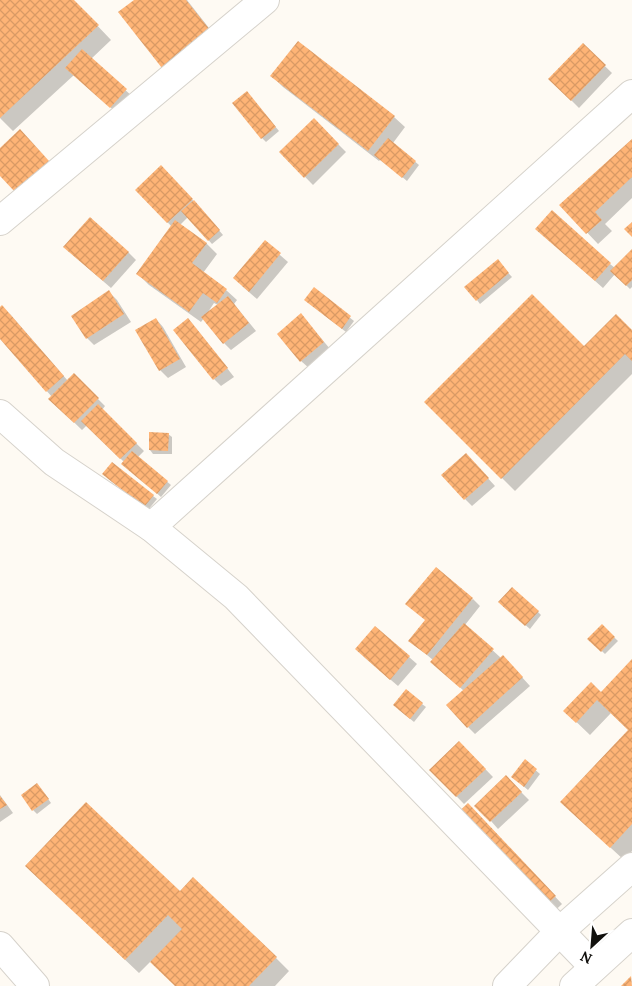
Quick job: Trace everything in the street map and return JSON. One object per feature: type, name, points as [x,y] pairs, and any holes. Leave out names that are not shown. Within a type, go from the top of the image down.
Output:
[{"type":"street","points":[[0,221],[265,0]]},
{"type":"street","points":[[151,528],[632,94]]},
{"type":"street","points":[[0,414],[54,462],[151,528],[236,597],[594,968]]},
{"type":"street","points":[[507,986],[560,931],[632,867]]},
{"type":"street","points":[[574,986],[632,933]]},
{"type":"street","points":[[0,946],[21,981]]},
{"type":"building","points":[[0,0],[74,0],[99,25],[0,118]]},
{"type":"building","points":[[134,0],[186,0],[210,30],[169,77],[118,12]]},
{"type":"building","points":[[298,41],[395,116],[368,151],[270,76]]},
{"type":"building","points":[[583,43],[606,65],[571,101],[548,79]]},
{"type":"building","points":[[82,49],[127,89],[110,108],[65,68]]},
{"type":"building","points":[[247,91],[276,127],[261,139],[232,103]]},
{"type":"building","points":[[314,118],[339,144],[304,178],[279,152]]},
{"type":"building","points":[[20,129],[49,161],[15,192],[0,176],[0,148]]},
{"type":"building","points":[[388,138],[416,161],[402,178],[374,155]]},
{"type":"building","points":[[632,139],[632,177],[595,212],[602,220],[586,234],[559,205]]},
{"type":"building","points":[[161,165],[193,199],[167,223],[135,190]]},
{"type":"building","points":[[194,200],[220,230],[208,241],[181,211]]},
{"type":"building","points":[[552,210],[611,263],[595,281],[535,229]]},
{"type":"building","points":[[90,217],[129,252],[103,281],[63,247]]},
{"type":"building","points":[[175,220],[207,243],[192,263],[227,289],[217,303],[203,293],[189,312],[136,274]]},
{"type":"building","points":[[632,222],[632,237],[624,229]]},
{"type":"building","points":[[265,240],[281,253],[249,292],[233,278]]},
{"type":"building","points":[[632,249],[632,280],[626,286],[610,271]]},
{"type":"building","points":[[498,259],[509,273],[476,301],[464,287]]},
{"type":"building","points":[[314,287],[351,316],[342,329],[304,300]]},
{"type":"building","points":[[109,290],[124,314],[86,339],[71,316]]},
{"type":"building","points":[[532,294],[584,346],[616,314],[632,330],[632,361],[625,354],[501,479],[424,402]]},
{"type":"building","points":[[228,296],[249,323],[223,344],[201,317]]},
{"type":"building","points":[[2,305],[64,376],[46,392],[0,339],[0,307]]},
{"type":"building","points":[[301,313],[324,342],[300,362],[277,334]]},
{"type":"building","points":[[156,318],[180,359],[159,371],[135,330]]},
{"type":"building","points":[[188,318],[228,368],[213,380],[173,330]]},
{"type":"building","points":[[74,373],[99,398],[74,423],[48,399]]},
{"type":"building","points":[[98,404],[137,443],[120,459],[81,421]]},
{"type":"building","points":[[149,432],[169,433],[168,451],[149,450]]},
{"type":"building","points":[[132,451],[168,481],[157,494],[121,464]]},
{"type":"building","points":[[466,453],[489,478],[464,500],[441,475]]},
{"type":"building","points":[[112,462],[154,495],[144,507],[102,474]]},
{"type":"building","points":[[436,567],[473,598],[427,655],[408,641],[425,620],[405,604]]},
{"type":"building","points":[[512,587],[539,611],[525,626],[498,602]]},
{"type":"building","points":[[464,623],[494,649],[460,688],[430,662]]},
{"type":"building","points":[[602,624],[615,637],[601,652],[587,639]]},
{"type":"building","points":[[375,626],[410,656],[390,680],[355,649]]},
{"type":"building","points":[[503,655],[523,677],[467,728],[446,705]]},
{"type":"building","points":[[632,659],[632,824],[610,848],[560,802],[628,730],[597,700],[576,723],[563,711],[591,682],[601,692]]},
{"type":"building","points":[[406,689],[423,703],[410,719],[393,705]]},
{"type":"building","points":[[459,741],[486,769],[456,797],[429,770]]},
{"type":"building","points":[[525,759],[537,769],[524,787],[511,777]]},
{"type":"building","points":[[506,775],[522,792],[490,822],[474,806]]},
{"type":"building","points":[[37,783],[49,799],[32,811],[21,795]]},
{"type":"building","points":[[0,796],[7,805],[0,809]]},
{"type":"building","points":[[86,802],[180,891],[193,877],[277,957],[249,986],[175,986],[150,962],[182,929],[168,915],[125,960],[25,866]]},
{"type":"building","points":[[468,803],[556,896],[537,913],[450,820]]},
{"type":"building","points":[[631,976],[632,986],[621,986]]}]
